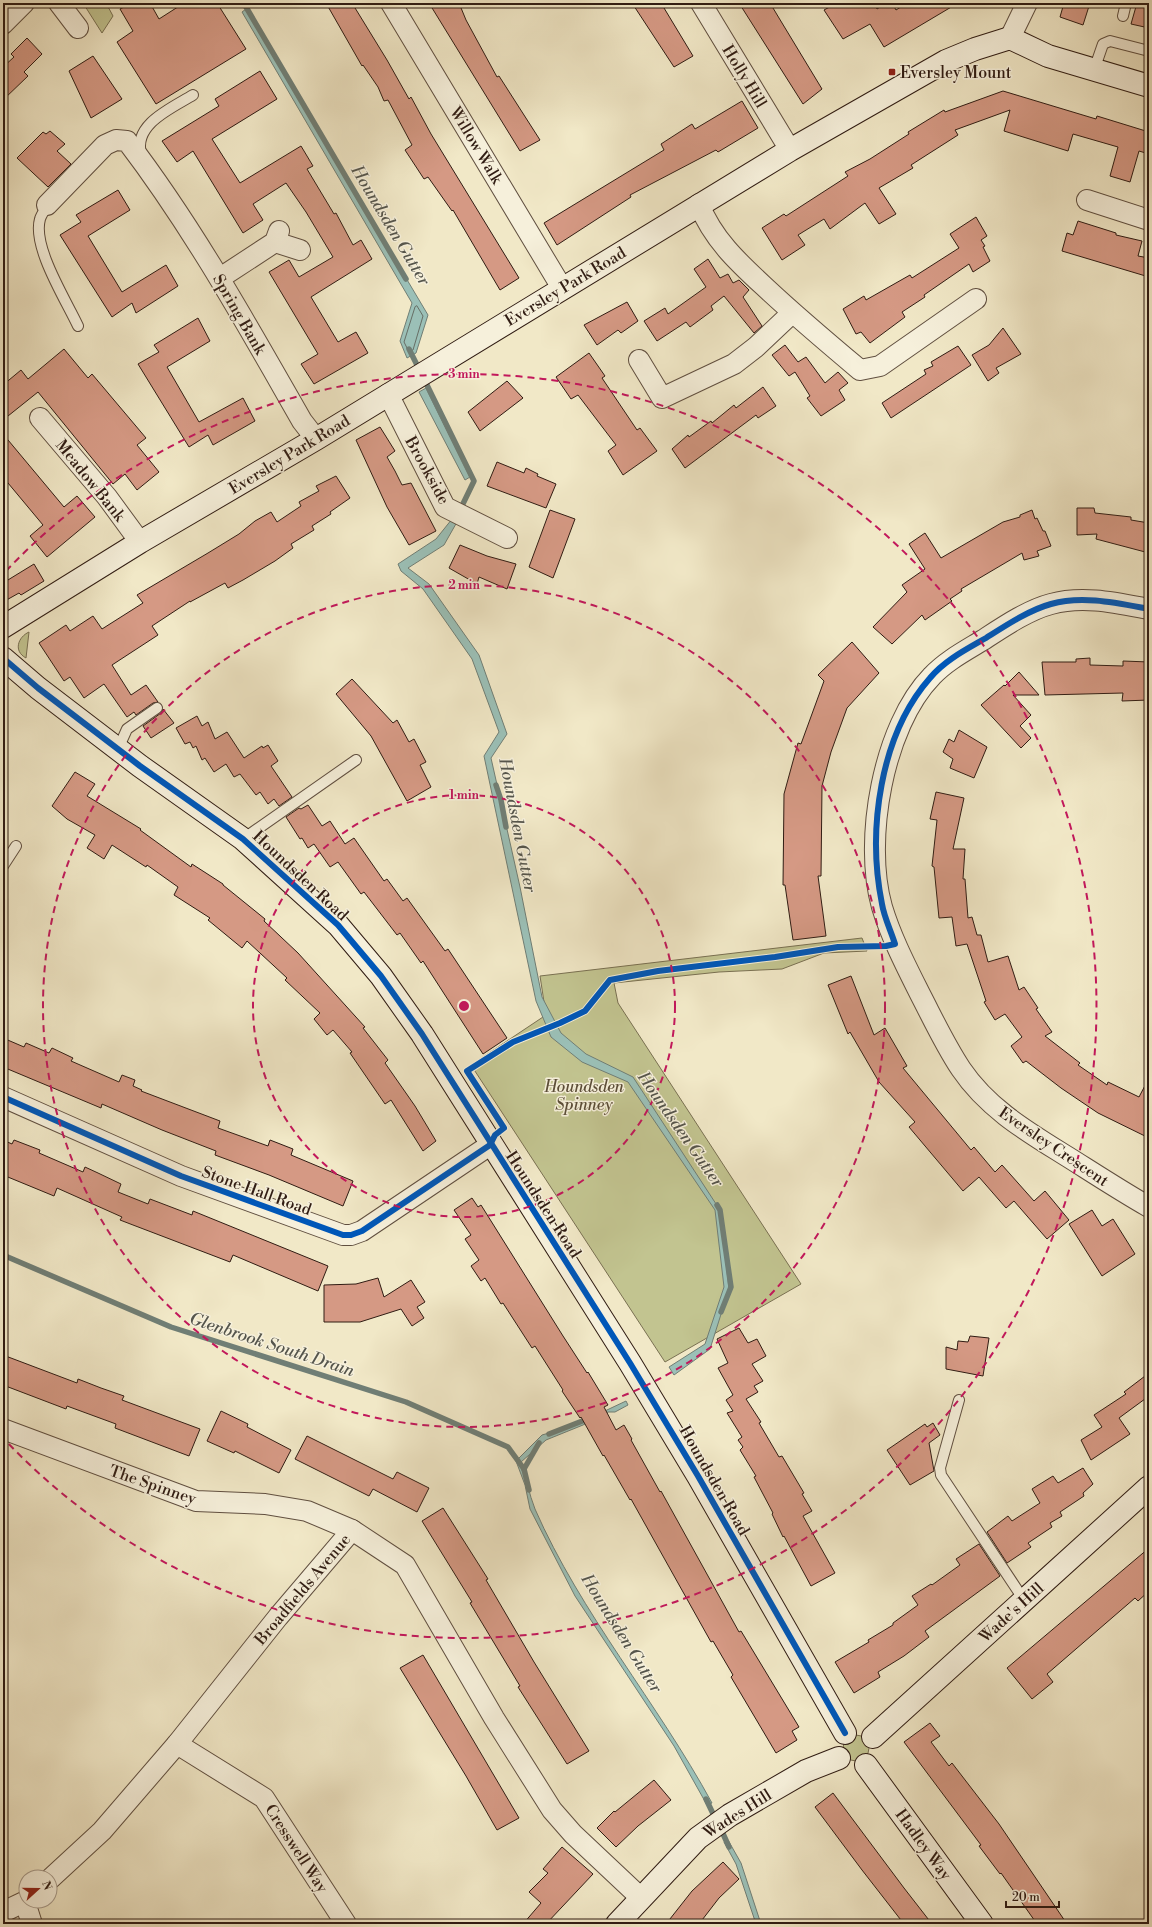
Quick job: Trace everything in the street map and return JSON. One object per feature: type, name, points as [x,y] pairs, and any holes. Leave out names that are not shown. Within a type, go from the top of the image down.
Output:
[{"type":"street","points":[[3,24],[24,3]]},
{"type":"street","points":[[59,3],[78,28]]},
{"type":"street","name":"Willow Walk","points":[[391,3],[562,288]]},
{"type":"street","name":"Holly Hill","points":[[701,3],[790,150]]},
{"type":"street","points":[[1027,3],[1010,38],[1048,56],[1149,86]]},
{"type":"street","name":"Eversley Park Road","points":[[3,627],[140,542],[316,439],[699,204],[790,150],[946,61],[975,49],[1010,38]]},
{"type":"street","name":"Spring Bank","points":[[47,205],[110,142],[116,140],[127,141],[163,190],[220,278],[302,420],[316,439]]},
{"type":"street","points":[[1087,200],[1149,220]]},
{"type":"street","points":[[699,204],[709,226],[730,254],[792,313],[860,370],[880,366],[976,300]]},
{"type":"street","points":[[220,278],[277,236],[300,250]]},
{"type":"street","points":[[638,360],[662,398],[734,364],[756,347],[792,313]]},
{"type":"street","name":"Brookside","points":[[388,394],[445,507],[507,538]]},
{"type":"street","name":"Meadow Bank","points":[[40,418],[108,497],[140,542]]},
{"type":"street","name":"Eversley Crescent","points":[[1149,609],[1081,599],[1050,604],[1012,622],[950,660],[931,677],[910,704],[892,744],[876,828],[876,868],[882,905],[895,944],[940,1033],[962,1070],[982,1095],[1010,1121],[1149,1207]]},
{"type":"street","name":"Houndsden Road","points":[[3,658],[38,688],[118,749],[243,839],[338,925],[381,976],[422,1034],[490,1145],[630,1363],[694,1469],[845,1733]]},
{"type":"street","name":"Stone Hall Road","points":[[3,1098],[181,1176],[343,1235],[352,1235],[362,1230],[490,1145]]},
{"type":"street","name":"The Spinney","points":[[3,1429],[196,1501],[265,1504],[307,1511],[352,1530]]},
{"type":"street","name":"Wade's Hill","points":[[873,1737],[1149,1487]]},
{"type":"street","name":"Broadfields Avenue","points":[[58,1872],[102,1831],[177,1744],[278,1616],[352,1530],[405,1564],[494,1718],[552,1810],[573,1834],[641,1898]]},
{"type":"street","points":[[852,1729],[860,1729],[873,1737],[876,1745],[875,1753],[871,1761],[866,1765],[859,1768],[851,1767],[839,1758],[837,1745],[845,1733],[852,1729]]},
{"type":"street","name":"Cresswell Way","points":[[177,1744],[264,1798],[346,1924]]},
{"type":"street","name":"Wades Hill","points":[[617,1924],[698,1838],[730,1815],[806,1771],[839,1758]]},
{"type":"street","name":"Hadley Way","points":[[866,1765],[982,1924]]},
{"type":"street","points":[[3,1912],[18,1905]]},
{"type":"street","points":[[27,1909],[32,1924]]},
{"type":"lane","points":[[1122,16],[1126,3]]},
{"type":"lane","points":[[1094,70],[1103,44],[1110,41],[1149,51]]},
{"type":"lane","points":[[143,162],[140,144],[150,123],[193,95]]},
{"type":"lane","points":[[47,205],[40,220],[39,237],[42,251],[78,326]]},
{"type":"lane","points":[[118,749],[127,729],[157,708]]},
{"type":"lane","points":[[243,839],[356,760]]},
{"type":"lane","points":[[3,866],[16,846]]},
{"type":"lane","points":[[959,1400],[940,1468],[941,1475],[1024,1600]]},
{"type":"green space","points":[[83,3],[106,3],[113,16],[102,33]]},
{"type":"green space","points":[[29,632],[26,658],[19,652],[18,644],[22,637]]},
{"type":"green space","name":"Houndsden Spinney","points":[[862,938],[867,951],[824,953],[782,969],[719,972],[614,983],[618,1003],[801,1284],[665,1362],[471,1065],[546,1015],[540,976]]},
{"type":"green space","points":[[856,1735],[865,1739],[869,1748],[865,1757],[856,1761],[847,1757],[843,1748],[847,1739]]},
{"type":"water","points":[[246,9],[428,315],[416,353],[407,358],[400,341],[412,303],[242,12]]},
{"type":"water","points":[[426,388],[470,477],[465,480],[419,392]]},
{"type":"water","points":[[452,519],[457,522],[444,545],[408,568],[429,584],[479,655],[507,734],[491,758],[520,887],[542,997],[561,1033],[586,1054],[633,1077],[720,1210],[729,1289],[710,1349],[674,1375],[669,1367],[705,1344],[724,1287],[715,1210],[628,1082],[582,1062],[551,1037],[536,1001],[484,756],[499,732],[472,659],[423,589],[401,571],[398,564],[436,539]]},
{"type":"water","points":[[626,1401],[628,1405],[615,1412],[608,1412],[583,1425],[546,1440],[521,1462],[535,1509],[574,1585],[668,1729],[712,1803],[707,1805],[674,1746],[575,1596],[530,1509],[525,1485],[516,1461],[542,1435],[573,1426]]},
{"type":"water","points":[[728,1840],[741,1863],[761,1924],[756,1924],[736,1864],[724,1842]]},
{"type":"building","points":[[132,3],[150,3],[159,19],[184,3],[217,3],[246,49],[156,104],[117,42],[133,31],[120,9]]},
{"type":"building","points":[[326,3],[352,3],[409,99],[411,97],[431,134],[519,278],[500,290],[453,210],[452,211],[428,177],[424,179],[405,150],[412,145],[388,100],[384,101],[378,87],[363,65],[362,66]]},
{"type":"building","points":[[429,3],[459,3],[466,20],[497,77],[499,76],[540,140],[520,151]]},
{"type":"building","points":[[632,3],[661,3],[693,56],[674,67]]},
{"type":"building","points":[[739,3],[770,3],[822,89],[803,104]]},
{"type":"building","points":[[837,3],[874,3],[877,9],[886,3],[892,3],[896,10],[907,3],[958,3],[884,47],[870,24],[843,39],[824,10]]},
{"type":"building","points":[[1064,3],[1090,3],[1083,25],[1060,17]]},
{"type":"building","points":[[1137,3],[1149,3],[1149,28],[1131,24]]},
{"type":"building","points":[[27,38],[42,54],[24,72],[28,76],[3,100],[3,67],[14,57],[11,54]]},
{"type":"building","points":[[93,56],[122,99],[91,118],[69,71]]},
{"type":"building","points":[[260,71],[277,99],[212,139],[240,183],[301,146],[313,166],[307,169],[334,214],[336,213],[353,245],[361,240],[372,259],[311,297],[338,342],[356,332],[368,353],[314,384],[301,364],[318,354],[269,272],[289,260],[299,277],[333,257],[306,212],[286,183],[253,204],[263,220],[243,233],[193,151],[177,162],[162,141],[219,106],[215,99]]},
{"type":"building","points":[[1003,91],[1096,119],[1097,116],[1149,132],[1149,154],[1139,151],[1130,182],[1110,176],[1118,147],[1073,134],[1068,151],[1004,131],[1010,110],[955,130],[958,135],[911,165],[913,168],[879,188],[896,214],[879,224],[865,203],[830,229],[824,219],[798,235],[805,245],[782,260],[762,228],[784,214],[786,216],[848,176],[845,172],[870,159],[909,134],[908,132],[944,110],[945,112]]},
{"type":"building","points":[[742,101],[758,128],[718,152],[716,150],[630,195],[631,197],[557,245],[544,223],[664,150],[661,144],[692,124],[695,129]]},
{"type":"building","points":[[50,131],[65,144],[57,151],[71,164],[48,187],[17,158],[43,132],[46,134]]},
{"type":"building","points":[[118,190],[130,210],[88,236],[122,292],[166,265],[178,286],[136,313],[132,303],[112,317],[60,235],[81,222],[76,215]]},
{"type":"building","points":[[976,217],[987,236],[981,240],[985,246],[983,247],[990,261],[973,272],[969,264],[924,295],[925,297],[902,312],[905,317],[870,343],[861,332],[856,334],[843,309],[864,296],[866,300],[910,275],[912,278],[959,248],[950,234]]},
{"type":"building","points":[[1078,221],[1116,233],[1116,235],[1142,241],[1138,256],[1149,258],[1149,277],[1062,251],[1067,233],[1073,235]]},
{"type":"building","points":[[708,259],[720,278],[728,274],[733,283],[739,280],[749,290],[743,297],[762,326],[754,333],[724,296],[711,306],[713,310],[690,327],[686,322],[657,341],[644,321],[665,308],[668,314],[706,287],[694,269]]},
{"type":"building","points":[[627,302],[638,321],[621,333],[618,330],[597,345],[584,325]]},
{"type":"building","points":[[198,318],[210,341],[167,367],[199,422],[243,398],[255,421],[213,445],[208,435],[189,447],[138,364],[159,352],[154,345]]},
{"type":"building","points":[[1003,328],[1021,354],[996,368],[999,373],[988,381],[972,355],[989,345]]},
{"type":"building","points":[[785,345],[798,362],[806,357],[825,383],[838,372],[848,383],[839,390],[845,400],[821,416],[807,398],[810,396],[795,372],[789,376],[772,355]]},
{"type":"building","points":[[958,346],[971,365],[891,418],[882,403],[926,374],[924,370],[933,366],[931,362]]},
{"type":"building","points":[[64,349],[88,378],[92,374],[146,438],[137,445],[159,472],[137,490],[125,474],[113,484],[38,392],[3,420],[3,385],[21,370],[28,379]]},
{"type":"building","points":[[589,353],[605,376],[602,378],[637,430],[640,428],[657,451],[623,475],[608,451],[616,445],[578,395],[571,399],[556,377]]},
{"type":"building","points":[[507,381],[523,398],[480,431],[468,412]]},
{"type":"building","points":[[763,387],[776,406],[758,418],[756,415],[685,468],[672,449],[688,435],[689,437],[711,421],[712,423],[734,405],[736,408]]},
{"type":"building","points":[[380,427],[395,451],[387,457],[402,485],[411,483],[436,531],[409,545],[387,507],[356,440]]},
{"type":"building","points":[[3,434],[64,507],[77,496],[95,517],[47,557],[30,536],[43,525],[3,477]]},
{"type":"building","points":[[497,462],[524,473],[526,468],[538,474],[537,476],[556,484],[546,508],[487,486]]},
{"type":"building","points":[[336,476],[350,498],[330,512],[331,514],[312,526],[314,530],[291,544],[293,548],[275,561],[228,588],[225,583],[190,601],[152,626],[158,635],[112,665],[131,695],[146,685],[158,702],[153,703],[136,715],[134,712],[127,717],[104,684],[84,698],[70,677],[64,681],[39,643],[66,625],[70,631],[93,616],[102,629],[143,603],[137,595],[239,534],[255,521],[271,512],[277,522],[301,506],[299,502],[319,491],[316,486]]},
{"type":"building","points":[[1077,508],[1094,508],[1095,513],[1131,517],[1131,520],[1149,523],[1149,553],[1096,539],[1097,534],[1077,535]]},
{"type":"building","points":[[550,510],[575,519],[553,578],[529,567]]},
{"type":"building","points":[[1032,510],[1035,519],[1037,518],[1043,531],[1045,531],[1051,546],[1037,551],[1039,556],[1024,560],[1022,553],[961,589],[962,591],[950,599],[952,601],[925,620],[922,615],[892,644],[873,627],[907,592],[902,585],[925,569],[909,544],[925,533],[941,558],[1003,522],[1020,517],[1020,515]]},
{"type":"building","points":[[460,545],[487,556],[516,564],[507,589],[479,577],[477,584],[449,568]]},
{"type":"building","points":[[34,564],[44,581],[21,595],[19,593],[3,602],[3,583]]},
{"type":"building","points":[[852,642],[879,673],[847,708],[831,752],[822,786],[821,876],[818,876],[826,936],[793,940],[785,885],[783,885],[784,794],[798,743],[801,744],[824,681],[818,675]]},
{"type":"building","points":[[1090,658],[1090,665],[1123,666],[1123,661],[1149,662],[1149,700],[1122,701],[1123,693],[1045,695],[1042,662],[1076,662],[1076,659]]},
{"type":"building","points":[[1019,672],[1039,695],[1013,695],[1031,715],[1020,726],[1031,738],[1021,748],[981,705],[1004,685],[1005,686]]},
{"type":"building","points":[[352,679],[393,723],[397,720],[409,742],[414,739],[426,762],[420,765],[431,787],[407,801],[371,736],[336,694]]},
{"type":"building","points":[[163,709],[174,723],[151,738],[143,726],[161,713]]},
{"type":"building","points":[[197,716],[202,726],[208,722],[215,739],[227,732],[244,758],[262,746],[263,748],[268,745],[278,761],[271,766],[292,797],[279,806],[274,799],[268,804],[260,792],[256,795],[240,774],[234,777],[226,764],[214,772],[205,758],[202,760],[196,746],[193,748],[190,742],[185,744],[176,728]]},
{"type":"building","points":[[959,730],[987,747],[974,778],[950,768],[953,759],[943,752],[949,739],[954,742]]},
{"type":"building","points":[[75,772],[95,784],[87,796],[141,829],[140,830],[191,867],[192,864],[223,884],[265,919],[264,921],[298,953],[365,1027],[363,1028],[388,1060],[385,1063],[415,1106],[436,1141],[423,1151],[391,1100],[385,1104],[350,1053],[352,1052],[333,1030],[327,1035],[314,1019],[320,1013],[285,980],[287,978],[247,941],[242,948],[208,920],[210,918],[174,895],[178,887],[147,865],[146,867],[112,845],[104,859],[87,848],[95,835],[67,819],[52,806]]},
{"type":"building","points":[[936,792],[964,798],[953,849],[965,849],[963,879],[965,879],[968,918],[972,917],[977,935],[981,935],[988,962],[1008,956],[1019,990],[1024,987],[1038,1008],[1036,1009],[1052,1032],[1045,1036],[1080,1063],[1078,1065],[1107,1085],[1108,1082],[1139,1097],[1149,1078],[1149,1138],[1098,1113],[1061,1088],[1026,1061],[1023,1063],[1011,1046],[1022,1037],[1005,1014],[995,1020],[984,1002],[986,1001],[967,944],[956,946],[952,917],[939,918],[934,867],[932,866],[937,820],[930,819]]},
{"type":"building","points":[[308,805],[322,826],[330,821],[345,844],[354,838],[384,881],[387,879],[403,901],[407,898],[445,951],[448,949],[507,1038],[483,1054],[423,961],[421,963],[400,933],[397,935],[364,892],[361,894],[338,862],[330,867],[314,844],[308,848],[302,838],[300,839],[286,817],[299,808],[301,809]]},
{"type":"building","points":[[851,976],[874,1035],[885,1028],[907,1066],[903,1068],[971,1150],[974,1147],[995,1172],[1002,1165],[1034,1201],[1045,1191],[1069,1220],[1047,1239],[1014,1201],[1006,1208],[979,1177],[963,1191],[909,1127],[915,1122],[879,1082],[850,1032],[848,1034],[828,985]]},
{"type":"building","points":[[3,1038],[24,1047],[26,1043],[49,1053],[52,1048],[73,1058],[71,1061],[119,1082],[122,1075],[135,1080],[133,1086],[142,1090],[141,1091],[220,1121],[218,1128],[268,1146],[270,1140],[293,1149],[291,1155],[353,1181],[343,1206],[269,1175],[215,1155],[216,1151],[102,1104],[101,1108],[3,1067]]},
{"type":"building","points":[[3,1140],[12,1144],[14,1140],[40,1150],[39,1153],[83,1172],[85,1167],[121,1184],[118,1192],[148,1204],[150,1199],[192,1215],[193,1211],[328,1266],[318,1291],[233,1255],[230,1262],[120,1220],[122,1217],[57,1188],[54,1196],[3,1175]]},
{"type":"building","points":[[472,1198],[478,1207],[481,1205],[563,1336],[587,1373],[588,1372],[608,1405],[604,1407],[616,1430],[624,1425],[739,1632],[741,1631],[799,1727],[792,1731],[797,1740],[776,1753],[731,1677],[733,1675],[713,1641],[711,1642],[631,1499],[630,1500],[604,1455],[603,1456],[581,1417],[580,1418],[562,1391],[563,1390],[535,1346],[532,1348],[503,1303],[501,1304],[485,1278],[481,1281],[471,1266],[479,1260],[465,1239],[471,1235],[454,1210]]},
{"type":"building","points":[[1092,1210],[1102,1226],[1113,1219],[1135,1254],[1102,1276],[1069,1224]]},
{"type":"building","points":[[378,1278],[384,1297],[411,1280],[425,1302],[417,1307],[424,1318],[412,1326],[401,1309],[360,1322],[324,1322],[324,1285],[356,1284]]},
{"type":"building","points":[[739,1328],[748,1343],[757,1339],[766,1356],[752,1364],[763,1381],[754,1386],[758,1392],[746,1399],[761,1422],[759,1423],[779,1457],[782,1456],[804,1493],[802,1494],[812,1511],[803,1516],[835,1573],[811,1586],[784,1536],[783,1537],[772,1514],[773,1513],[754,1477],[756,1476],[740,1450],[743,1447],[738,1440],[742,1437],[727,1413],[733,1411],[726,1400],[733,1395],[718,1368],[728,1363],[717,1339]]},
{"type":"building","points":[[970,1336],[989,1338],[983,1376],[946,1369],[946,1347],[957,1350],[958,1341],[968,1342]]},
{"type":"building","points":[[3,1355],[77,1383],[78,1379],[124,1396],[122,1400],[200,1429],[189,1456],[115,1428],[116,1424],[67,1406],[66,1409],[3,1385]]},
{"type":"building","points":[[1149,1373],[1149,1396],[1119,1418],[1130,1434],[1091,1460],[1081,1440],[1102,1427],[1094,1415],[1126,1394],[1124,1392]]},
{"type":"building","points":[[221,1411],[248,1424],[247,1427],[291,1450],[279,1473],[235,1451],[234,1453],[207,1441]]},
{"type":"building","points":[[933,1423],[940,1435],[929,1443],[934,1471],[910,1485],[887,1450],[925,1424],[927,1427]]},
{"type":"building","points":[[307,1436],[393,1479],[397,1472],[429,1488],[417,1512],[373,1489],[369,1496],[295,1459]]},
{"type":"building","points":[[1083,1468],[1093,1484],[1083,1493],[1084,1496],[1060,1512],[1062,1516],[1050,1523],[1052,1527],[1028,1543],[1031,1547],[1007,1563],[987,1532],[1008,1516],[1012,1521],[1040,1503],[1032,1489],[1053,1476],[1058,1483]]},
{"type":"building","points":[[443,1508],[488,1579],[486,1580],[534,1662],[589,1751],[567,1764],[518,1687],[520,1686],[470,1603],[472,1602],[422,1521]]},
{"type":"building","points":[[979,1544],[1000,1576],[925,1631],[929,1637],[904,1656],[878,1672],[880,1677],[854,1693],[835,1662],[869,1642],[868,1640],[893,1625],[893,1623],[918,1605],[912,1596],[931,1584],[932,1585],[960,1565],[956,1559]]},
{"type":"building","points":[[1149,1548],[1149,1591],[1138,1601],[1135,1598],[1047,1674],[1053,1682],[1032,1699],[1007,1668]]},
{"type":"building","points":[[423,1655],[519,1818],[497,1830],[400,1668]]},
{"type":"building","points":[[930,1723],[940,1736],[931,1742],[949,1766],[952,1763],[999,1824],[1067,1924],[1037,1924],[1001,1873],[1000,1874],[979,1846],[981,1845],[904,1742]]},
{"type":"building","points":[[654,1780],[671,1800],[638,1826],[616,1847],[597,1828],[614,1811],[615,1812]]},
{"type":"building","points":[[833,1793],[932,1924],[904,1924],[862,1870],[815,1807]]},
{"type":"building","points":[[562,1847],[593,1874],[546,1924],[523,1924],[541,1903],[529,1892],[548,1873],[543,1869]]},
{"type":"building","points":[[723,1862],[739,1879],[719,1898],[699,1924],[666,1924],[692,1891]]},
{"type":"waterway","name":"Houndsden Gutter","points":[[246,7],[406,279]]},
{"type":"waterway","name":"Houndsden Gutter","points":[[409,349],[420,371]]},
{"type":"waterway","name":"Houndsden Gutter","points":[[424,379],[474,481],[460,510]]},
{"type":"waterway","name":"Houndsden Gutter","points":[[496,785],[501,800],[506,827]]},
{"type":"waterway","name":"Houndsden Gutter","points":[[717,1205],[720,1210],[731,1287],[721,1312]]},
{"type":"waterway","name":"Glenbrook South Drain","points":[[3,1255],[171,1327],[406,1402],[508,1447],[524,1469],[529,1490]]},
{"type":"waterway","name":"Houndsden Gutter","points":[[549,1434],[590,1418]]},
{"type":"waterway","name":"Houndsden Gutter","points":[[524,1469],[539,1443]]},
{"type":"waterway","name":"Houndsden Gutter","points":[[706,1799],[716,1820]]},
{"type":"waterway","name":"Houndsden Gutter","points":[[720,1827],[729,1847]]},
{"type":"cycle path","points":[[490,1145],[495,1135],[504,1128],[467,1071],[513,1042],[585,1011],[610,980],[658,971],[775,957],[838,947],[886,946],[895,944],[883,909],[878,875],[876,845],[877,815],[889,755],[899,727],[913,701],[930,678],[949,660],[1026,614],[1051,604],[1063,601],[1087,600],[1112,602],[1149,609]]},
{"type":"cycle path","points":[[3,658],[38,688],[140,766],[243,839],[338,925],[381,976],[422,1034],[630,1363],[698,1476],[845,1733]]},
{"type":"cycle path","points":[[3,1097],[181,1176],[343,1235],[351,1235],[362,1231],[490,1145]]},
{"type":"place","name":"Eversley Mount","points":[[892,72]]}]
